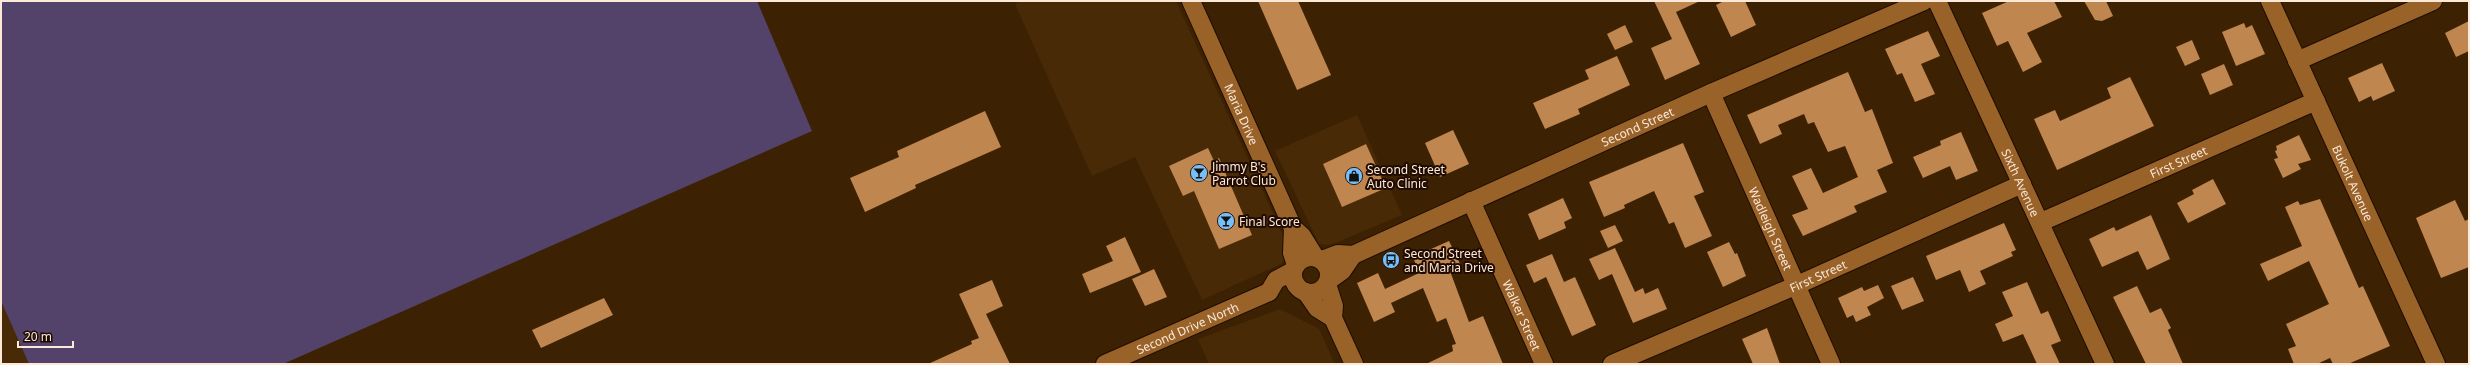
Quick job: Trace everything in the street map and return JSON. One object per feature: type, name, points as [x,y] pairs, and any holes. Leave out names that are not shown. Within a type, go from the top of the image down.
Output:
[{"type":"street","name":"Maria Drive","points":[[1191,1],[1292,228]]},
{"type":"street","name":"Second Street","points":[[1353,255],[1711,93],[1924,1]]},
{"type":"street","name":"Sixth Avenue","points":[[1937,1],[2041,222],[2105,364]]},
{"type":"street","name":"Bukolt Avenue","points":[[2270,1],[2436,364]]},
{"type":"street","points":[[2297,61],[2433,1]]},
{"type":"street","name":"Wadleigh Street","points":[[1711,93],[1795,286],[1831,364]]},
{"type":"street","name":"First Street","points":[[2041,222],[2316,101]]},
{"type":"street","name":"First Street","points":[[1612,364],[1795,286],[2022,184]]},
{"type":"street","name":"Walker Street","points":[[1471,201],[1544,364]]},
{"type":"street","points":[[1292,228],[1302,236],[1318,258],[1328,267],[1328,283],[1334,306],[1333,318],[1354,364]]},
{"type":"street","points":[[1292,228],[1292,253],[1295,268],[1294,281],[1305,291],[1317,308],[1333,318]]},
{"type":"street","points":[[1338,254],[1353,255],[1342,271],[1318,292],[1305,291],[1283,294],[1269,292],[1276,280],[1295,268],[1302,259],[1318,258],[1338,254]]},
{"type":"street","name":"Second Drive North","points":[[1105,364],[1269,292]]},
{"type":"shaded area","points":[[1,1],[757,1],[812,131],[283,364],[29,364],[1,301]]},
{"type":"shaded area","points":[[1022,1],[1176,1],[1288,246],[1288,255],[1281,264],[1202,300],[1135,157],[1092,176],[1015,4]]},
{"type":"shaded area","points":[[1357,115],[1402,215],[1338,242],[1328,245],[1319,244],[1275,151]]},
{"type":"shaded area","points":[[1,301],[29,364],[1,364]]},
{"type":"shaded area","points":[[1280,309],[1319,329],[1335,364],[1209,364],[1198,339]]},
{"type":"building","points":[[1258,1],[1298,1],[1331,75],[1297,90]]},
{"type":"building","points":[[1654,1],[1700,1],[1676,12],[1700,64],[1665,80],[1651,48],[1672,39]]},
{"type":"building","points":[[1724,1],[1745,1],[1756,25],[1731,37],[1716,5]]},
{"type":"building","points":[[2009,1],[2054,1],[2062,17],[2027,33],[2042,62],[2023,72],[2008,41],[1997,46],[1982,13]]},
{"type":"building","points":[[2084,1],[2106,1],[2113,16],[2102,21],[2095,20]]},
{"type":"building","points":[[2469,21],[2469,51],[2456,57],[2445,33]]},
{"type":"building","points":[[2244,23],[2246,28],[2252,25],[2265,54],[2236,66],[2222,32]]},
{"type":"building","points":[[1625,25],[1633,42],[1615,50],[1607,34]]},
{"type":"building","points":[[1928,31],[1940,56],[1921,64],[1935,94],[1915,102],[1902,73],[1897,75],[1885,49]]},
{"type":"building","points":[[2192,40],[2200,59],[2185,66],[2176,47]]},
{"type":"building","points":[[1617,56],[1630,85],[1578,109],[1580,114],[1545,129],[1533,103],[1589,79],[1585,70]]},
{"type":"building","points":[[2382,63],[2395,91],[2373,101],[2371,96],[2359,102],[2348,78]]},
{"type":"building","points":[[2224,64],[2233,85],[2210,95],[2201,74]]},
{"type":"building","points":[[1848,72],[1865,112],[1872,109],[1893,163],[1877,170],[1887,192],[1854,206],[1857,212],[1803,236],[1792,215],[1808,209],[1792,176],[1811,168],[1823,193],[1858,177],[1845,146],[1828,152],[1814,122],[1808,124],[1804,114],[1778,125],[1782,134],[1760,144],[1747,115]]},
{"type":"building","points":[[2130,77],[2154,126],[2057,170],[2034,119],[2055,110],[2060,121],[2111,98],[2107,88]]},
{"type":"building","points":[[985,111],[1001,147],[915,185],[916,188],[865,212],[850,178],[899,157],[897,151]]},
{"type":"building","points":[[1453,130],[1469,164],[1440,177],[1425,143]]},
{"type":"building","points":[[1961,132],[1978,171],[1956,180],[1950,166],[1923,178],[1913,157],[1941,145],[1940,141]]},
{"type":"building","points":[[2299,135],[2311,160],[2298,164],[2301,169],[2283,178],[2274,159],[2278,158],[2275,151],[2277,150],[2276,146]]},
{"type":"building","points":[[1683,143],[1704,192],[1694,196],[1712,236],[1685,248],[1674,222],[1669,224],[1654,191],[1624,205],[1625,208],[1604,217],[1589,182]]},
{"type":"building","name":"Second Street Auto Clinic","points":[[1366,144],[1386,188],[1342,207],[1323,164]]},
{"type":"building","points":[[1208,148],[1214,161],[1219,158],[1252,235],[1219,249],[1194,191],[1183,196],[1169,166]]},
{"type":"building","points":[[2213,179],[2226,204],[2188,223],[2177,203],[2194,194],[2192,190]]},
{"type":"building","points":[[1563,198],[1572,218],[1564,222],[1566,228],[1539,240],[1528,214]]},
{"type":"building","points":[[2320,199],[2359,288],[2363,286],[2390,346],[2348,364],[2333,364],[2330,358],[2317,364],[2294,364],[2288,349],[2296,346],[2286,324],[2329,304],[2309,261],[2268,281],[2260,264],[2302,246],[2285,207],[2298,201],[2300,205]]},
{"type":"building","points":[[2455,200],[2465,221],[2469,219],[2469,267],[2441,278],[2416,218]]},
{"type":"building","points":[[2151,215],[2170,259],[2147,270],[2138,251],[2102,267],[2089,239],[2114,227],[2116,231]]},
{"type":"building","points":[[2004,223],[2016,250],[2011,252],[2013,256],[1980,271],[1986,284],[1969,292],[1960,270],[1936,280],[1926,256]]},
{"type":"building","points":[[1615,225],[1623,241],[1608,248],[1600,231]]},
{"type":"building","points":[[1125,237],[1141,272],[1090,293],[1082,274],[1113,261],[1106,246]]},
{"type":"building","points":[[1449,241],[1461,266],[1450,271],[1469,322],[1483,316],[1503,364],[1426,364],[1453,351],[1452,345],[1456,344],[1446,318],[1437,322],[1423,288],[1391,303],[1395,312],[1374,322],[1357,283],[1378,273],[1385,289],[1419,273],[1413,257]]},
{"type":"building","points":[[1729,242],[1735,254],[1737,253],[1746,276],[1723,287],[1707,252]]},
{"type":"building","points":[[1615,248],[1635,292],[1643,288],[1645,294],[1658,288],[1667,309],[1633,323],[1612,274],[1599,280],[1589,259]]},
{"type":"building","points":[[1552,254],[1564,282],[1575,277],[1596,325],[1572,336],[1546,277],[1534,283],[1526,265]]},
{"type":"building","points":[[1154,269],[1167,297],[1145,306],[1132,279]]},
{"type":"building","points":[[1913,277],[1924,301],[1902,310],[1891,286]]},
{"type":"building","points":[[992,280],[1003,306],[986,314],[1010,364],[928,364],[972,344],[971,341],[979,338],[959,294]]},
{"type":"building","points":[[2027,282],[2041,314],[2048,311],[2061,341],[2051,345],[2060,364],[2037,364],[2023,334],[2003,342],[1995,324],[2013,316],[2002,292]]},
{"type":"building","points":[[1878,285],[1884,298],[1867,307],[1871,315],[1856,322],[1853,315],[1847,318],[1838,298],[1862,287],[1864,291]]},
{"type":"building","points":[[2137,286],[2150,313],[2161,308],[2171,328],[2168,330],[2183,364],[2146,364],[2113,297]]},
{"type":"building","points":[[604,298],[613,315],[541,348],[532,330]]},
{"type":"building","points":[[1767,328],[1780,364],[1753,364],[1742,339]]},
{"type":"place","name":"Jimmy B's Parrot Club","points":[[1199,173]]},
{"type":"place","name":"Second Street Auto Clinic","points":[[1354,176]]},
{"type":"place","name":"Final Score","points":[[1226,221]]},
{"type":"place","name":"Second Street and Maria Drive","points":[[1391,260]]}]
